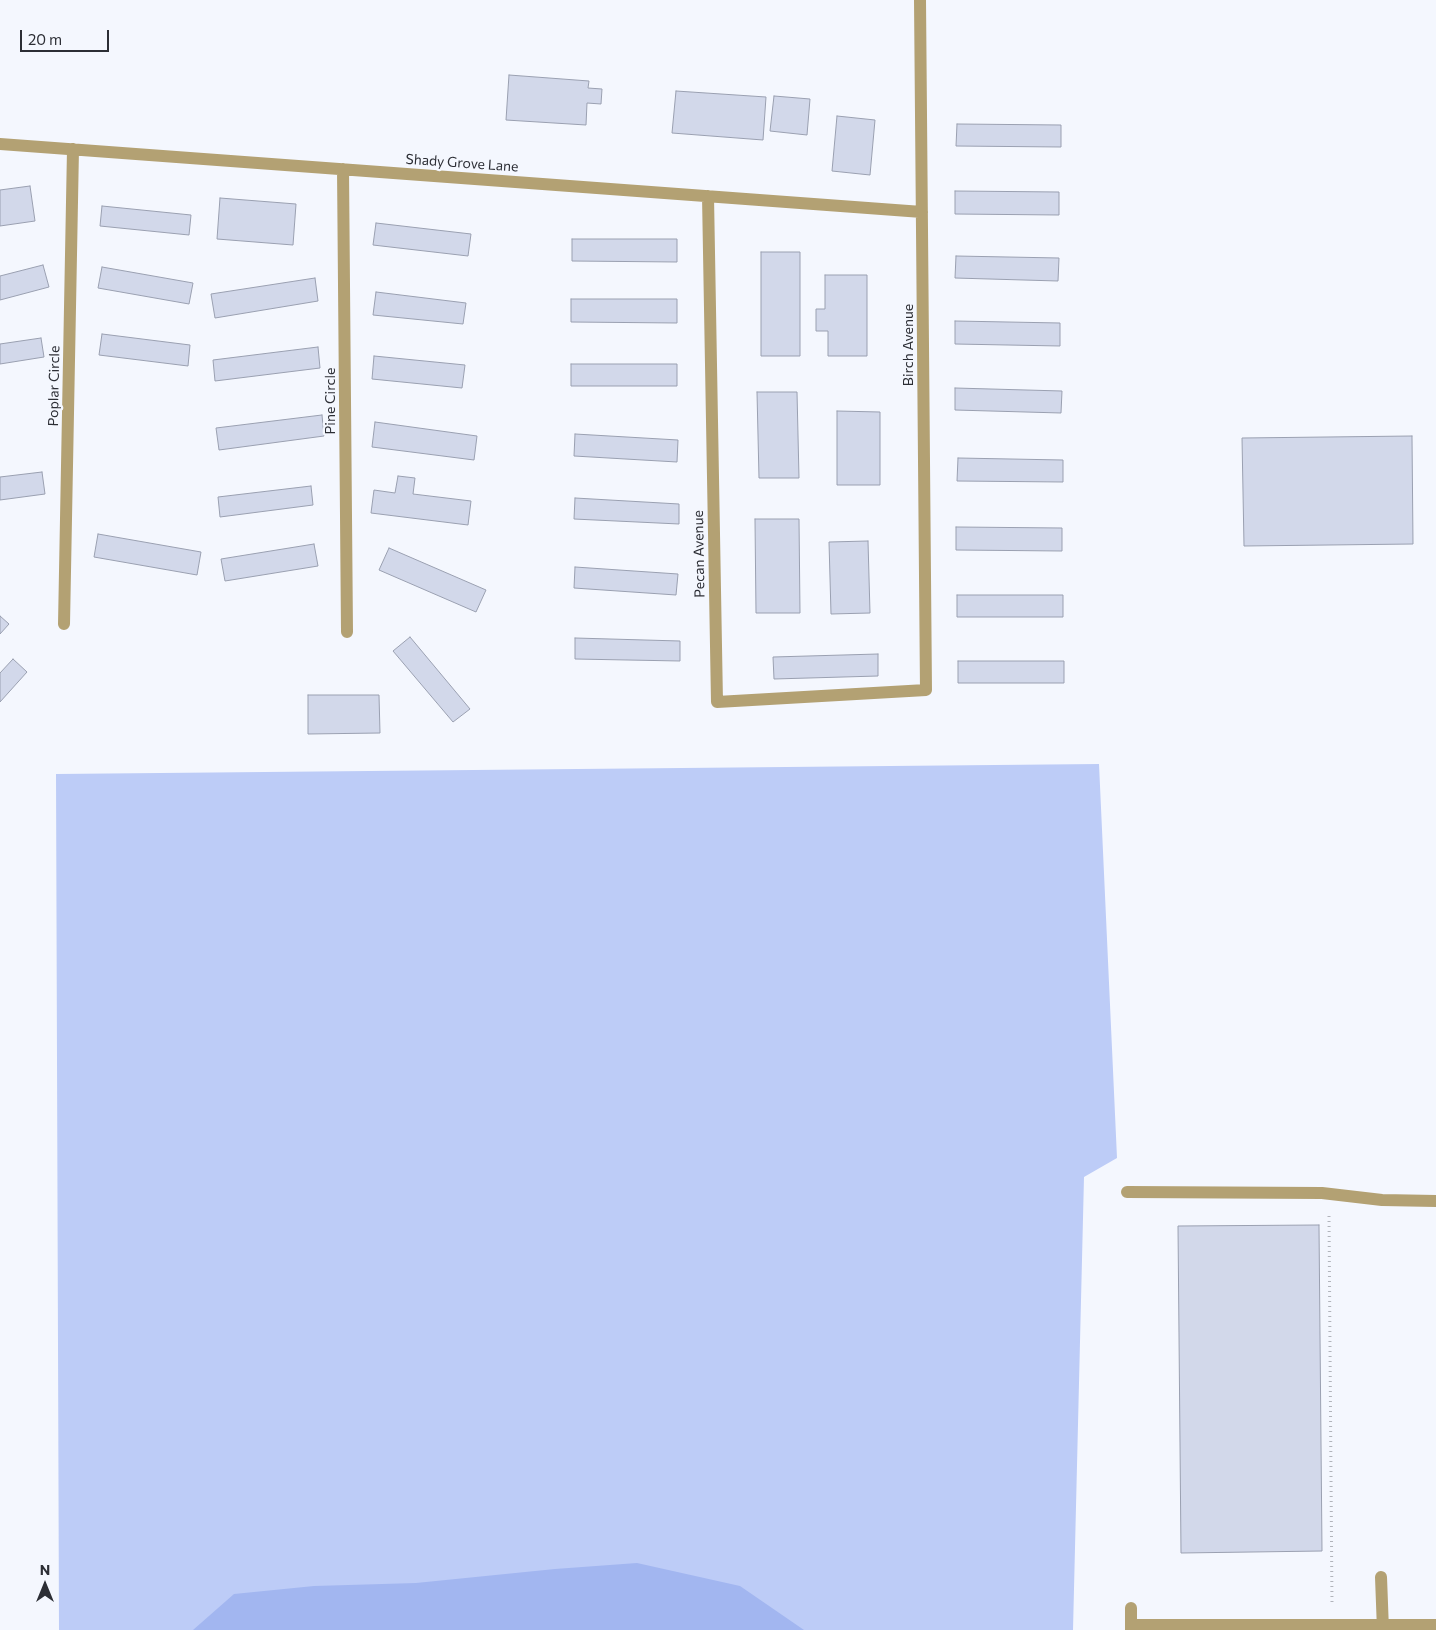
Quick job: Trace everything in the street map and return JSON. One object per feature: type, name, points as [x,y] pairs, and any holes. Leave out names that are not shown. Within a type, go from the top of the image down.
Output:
[{"type":"street","name":"Birch Avenue","points":[[920,0],[926,690]]},
{"type":"street","name":"Shady Grove Lane","points":[[0,144],[922,212]]},
{"type":"street","name":"Poplar Circle","points":[[64,624],[73,149]]},
{"type":"street","name":"Pine Circle","points":[[343,169],[347,632]]},
{"type":"street","name":"Pecan Avenue","points":[[708,196],[717,702],[926,690]]},
{"type":"street","points":[[1127,1192],[1329,1194],[1382,1200],[1436,1201]]},
{"type":"street","points":[[1382,1577],[1383,1628]]},
{"type":"street","points":[[1131,1608],[1131,1628],[1333,1625],[1383,1628],[1436,1625]]},
{"type":"path","points":[[1329,1194],[1333,1625]]},
{"type":"shaded area","points":[[1099,764],[1117,1158],[1084,1177],[1073,1630],[59,1630],[56,774]]},
{"type":"shaded area","points":[[637,1563],[740,1586],[804,1630],[193,1630],[234,1594],[314,1586],[416,1583]]},
{"type":"building","points":[[509,75],[589,81],[588,88],[602,89],[601,104],[587,103],[586,125],[506,120]]},
{"type":"building","points":[[676,91],[766,97],[763,140],[672,133]]},
{"type":"building","points":[[774,96],[810,99],[807,135],[770,131]]},
{"type":"building","points":[[837,116],[875,120],[870,175],[832,171]]},
{"type":"building","points":[[957,124],[1061,125],[1061,147],[956,146]]},
{"type":"building","points":[[30,186],[35,221],[0,226],[0,190]]},
{"type":"building","points":[[955,191],[1059,192],[1059,215],[955,214]]},
{"type":"building","points":[[220,198],[296,204],[293,245],[217,239]]},
{"type":"building","points":[[102,206],[191,215],[189,235],[100,226]]},
{"type":"building","points":[[376,223],[471,234],[468,256],[373,245]]},
{"type":"building","points":[[572,239],[677,239],[677,262],[572,261]]},
{"type":"building","points":[[761,252],[800,252],[800,356],[761,356]]},
{"type":"building","points":[[956,256],[1059,258],[1058,281],[955,278]]},
{"type":"building","points":[[43,265],[49,287],[0,300],[0,276]]},
{"type":"building","points":[[102,267],[193,283],[189,304],[98,288]]},
{"type":"building","points":[[825,275],[867,275],[867,356],[828,356],[828,331],[816,331],[816,309],[825,309]]},
{"type":"building","points":[[315,278],[318,301],[215,318],[211,294]]},
{"type":"building","points":[[376,292],[466,303],[463,324],[373,315]]},
{"type":"building","points":[[571,299],[677,299],[677,323],[571,322]]},
{"type":"building","points":[[955,321],[1060,323],[1060,346],[955,344]]},
{"type":"building","points":[[102,334],[190,345],[188,366],[99,355]]},
{"type":"building","points":[[41,338],[44,357],[0,364],[0,344]]},
{"type":"building","points":[[318,347],[320,368],[215,381],[213,360]]},
{"type":"building","points":[[374,356],[465,365],[462,388],[372,379]]},
{"type":"building","points":[[571,364],[677,364],[677,386],[571,386]]},
{"type":"building","points":[[955,388],[1062,391],[1061,413],[955,410]]},
{"type":"building","points":[[757,392],[797,392],[799,478],[759,478]]},
{"type":"building","points":[[837,411],[880,412],[880,485],[837,485]]},
{"type":"building","points":[[322,415],[324,436],[219,450],[216,428]]},
{"type":"building","points":[[375,422],[477,436],[474,460],[372,447]]},
{"type":"building","points":[[575,434],[678,440],[677,462],[574,456]]},
{"type":"building","points":[[1412,436],[1413,544],[1244,546],[1242,438]]},
{"type":"building","points":[[958,458],[1063,460],[1063,482],[957,481]]},
{"type":"building","points":[[42,472],[45,494],[0,500],[0,477]]},
{"type":"building","points":[[398,476],[415,478],[413,494],[471,501],[468,525],[371,513],[374,490],[395,493]]},
{"type":"building","points":[[311,486],[313,505],[220,517],[218,497]]},
{"type":"building","points":[[575,498],[679,504],[679,524],[574,519]]},
{"type":"building","points":[[755,519],[799,519],[800,613],[756,613]]},
{"type":"building","points":[[956,527],[1062,528],[1062,551],[956,550]]},
{"type":"building","points":[[98,534],[201,552],[197,575],[94,557]]},
{"type":"building","points":[[868,541],[870,613],[831,614],[829,542]]},
{"type":"building","points":[[314,544],[318,566],[225,581],[221,559]]},
{"type":"building","points":[[389,548],[486,590],[476,612],[379,570]]},
{"type":"building","points":[[575,567],[678,574],[676,595],[574,588]]},
{"type":"building","points":[[957,595],[1063,595],[1063,617],[957,617]]},
{"type":"building","points":[[0,616],[9,624],[0,634]]},
{"type":"building","points":[[410,637],[470,709],[453,722],[393,651]]},
{"type":"building","points":[[575,638],[680,641],[680,661],[575,659]]},
{"type":"building","points":[[878,654],[878,676],[774,679],[773,657]]},
{"type":"building","points":[[13,659],[27,672],[0,702],[0,673]]},
{"type":"building","points":[[958,661],[1064,661],[1064,683],[958,683]]},
{"type":"building","points":[[308,695],[379,695],[380,733],[308,734]]},
{"type":"building","points":[[1319,1225],[1322,1551],[1181,1553],[1178,1226]]}]
